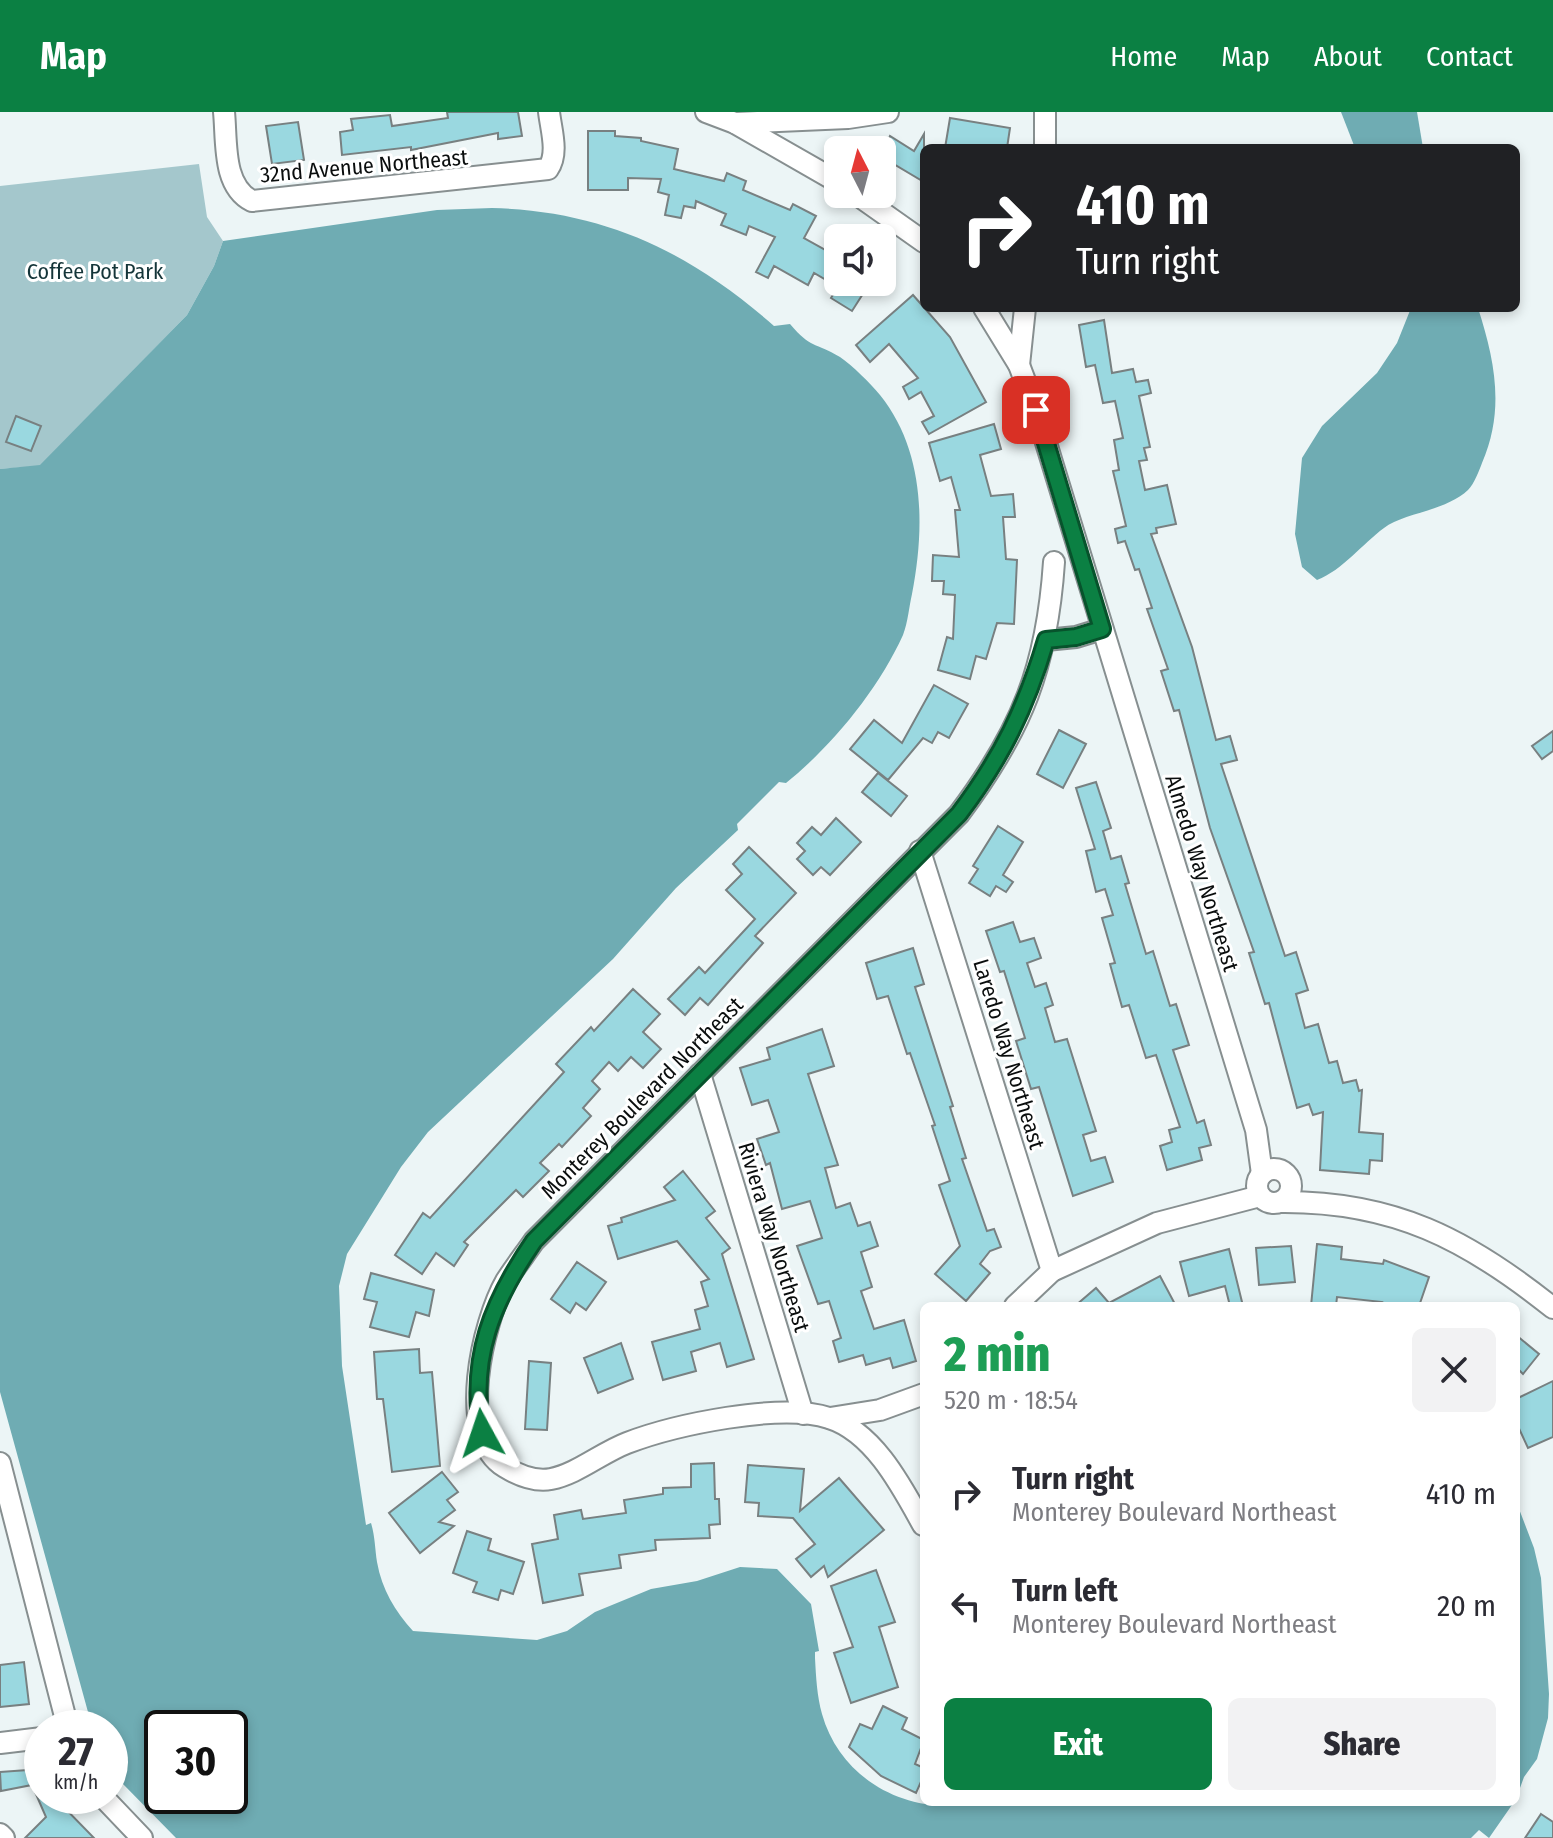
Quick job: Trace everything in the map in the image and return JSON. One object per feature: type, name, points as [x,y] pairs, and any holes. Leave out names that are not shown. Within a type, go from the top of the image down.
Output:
[{"type":"street","name":"32nd Avenue Northeast","points":[[224,112],[230,171],[241,195],[252,201],[520,175],[548,169],[553,162],[549,112]]},
{"type":"street","points":[[706,112],[735,123],[824,174]]},
{"type":"street","points":[[735,123],[848,118],[888,112]]},
{"type":"street","points":[[1045,112],[1045,144]]},
{"type":"street","points":[[876,208],[920,239]]},
{"type":"street","points":[[986,312],[1019,365],[1102,629],[1076,637],[1046,640]]},
{"type":"street","points":[[1019,365],[1025,312]]},
{"type":"street","name":"Monterey Boulevard Northeast","points":[[920,1395],[880,1410],[830,1418],[803,1414],[735,1418],[659,1432],[625,1444],[551,1479],[532,1479],[498,1463],[487,1449],[482,1433],[478,1378],[484,1341],[506,1282],[534,1241],[959,814],[997,760],[1019,720],[1046,640],[1054,562]]},
{"type":"street","name":"Almedo Way Northeast","points":[[1102,629],[1256,1130],[1279,1183]]},
{"type":"street","name":"Laredo Way Northeast","points":[[920,851],[1052,1271]]},
{"type":"street","name":"Riviera Way Northeast","points":[[700,1074],[803,1414]]},
{"type":"street","points":[[1019,1302],[1052,1271],[1157,1223],[1260,1196],[1257,1185],[1279,1183],[1323,1202],[1402,1216],[1458,1240],[1499,1265],[1553,1308]]},
{"type":"street","name":"Monterey Boulevard Northeast","points":[[830,1418],[859,1436],[875,1453],[920,1517]]},
{"type":"street","points":[[0,1463],[63,1710]]},
{"type":"street","points":[[0,1743],[24,1740]]},
{"type":"street","points":[[119,1814],[140,1837]]},
{"type":"green space","name":"Coffee Pot Park","points":[[199,164],[207,217],[223,241],[214,266],[187,315],[40,466],[0,469],[0,186]]},
{"type":"shaded area","points":[[1341,112],[1417,112],[1422,144],[1353,144]]},
{"type":"shaded area","points":[[492,208],[533,211],[609,227],[678,257],[742,300],[774,326],[790,324],[808,341],[840,357],[880,395],[895,417],[906,440],[918,490],[919,543],[907,620],[893,656],[867,696],[820,752],[786,783],[779,782],[737,824],[738,830],[676,888],[613,959],[428,1132],[401,1167],[347,1254],[339,1286],[342,1366],[366,1525],[371,1523],[379,1572],[386,1591],[413,1631],[537,1640],[567,1631],[595,1612],[651,1589],[697,1581],[740,1567],[777,1569],[811,1604],[819,1651],[815,1652],[818,1693],[831,1738],[845,1759],[862,1776],[882,1790],[920,1803],[920,1806],[1511,1806],[1489,1838],[1479,1830],[1471,1838],[176,1838],[152,1814],[248,1814],[248,1710],[144,1710],[144,1805],[128,1789],[128,1710],[88,1710],[0,1392],[0,469],[40,465],[187,315],[214,266],[223,241],[437,210]]},
{"type":"shaded area","points":[[1409,312],[1479,312],[1495,386],[1489,443],[1468,490],[1448,503],[1392,523],[1335,570],[1317,580],[1302,567],[1295,534],[1302,458],[1322,426],[1377,373],[1397,343]]},
{"type":"shaded area","points":[[1520,1511],[1541,1578],[1549,1694],[1548,1718],[1537,1759],[1520,1788]]},
{"type":"building","points":[[447,112],[518,112],[522,136],[498,139],[498,133],[411,150],[411,147],[342,155],[340,132],[353,130],[351,119],[390,115],[392,126],[448,118]]},
{"type":"building","points":[[950,118],[1010,128],[1008,144],[946,144]]},
{"type":"building","points":[[298,122],[304,160],[272,164],[266,126]]},
{"type":"building","points":[[588,131],[615,131],[615,136],[641,138],[641,141],[678,149],[674,169],[724,181],[727,173],[746,181],[743,190],[790,210],[793,204],[816,216],[804,238],[824,249],[824,279],[814,273],[808,285],[774,266],[768,278],[756,272],[775,237],[749,226],[746,235],[721,225],[726,214],[696,201],[695,208],[684,206],[681,218],[665,215],[669,195],[658,192],[661,179],[628,178],[628,190],[588,190]]},
{"type":"building","points":[[924,134],[924,144],[920,144],[920,180],[896,165],[896,140],[914,151]]},
{"type":"building","points":[[913,295],[920,303],[920,312],[928,312],[950,337],[986,402],[929,434],[922,422],[934,416],[921,392],[909,399],[903,387],[918,378],[889,344],[870,362],[856,345]]},
{"type":"building","points":[[832,296],[862,296],[852,311]]},
{"type":"building","points":[[1104,320],[1112,373],[1133,369],[1136,382],[1148,380],[1151,393],[1139,396],[1150,447],[1144,448],[1147,460],[1139,461],[1145,490],[1167,485],[1176,524],[1156,528],[1157,533],[1151,534],[1192,647],[1216,740],[1230,736],[1237,760],[1221,764],[1285,956],[1296,952],[1308,990],[1296,994],[1305,1028],[1318,1024],[1329,1063],[1337,1061],[1343,1083],[1356,1080],[1359,1091],[1362,1090],[1359,1132],[1383,1134],[1382,1161],[1370,1160],[1369,1174],[1320,1170],[1323,1112],[1313,1115],[1309,1104],[1297,1108],[1269,1003],[1265,1004],[1249,953],[1254,952],[1210,828],[1179,710],[1174,711],[1161,671],[1168,669],[1147,609],[1152,608],[1139,569],[1135,570],[1125,541],[1118,543],[1115,529],[1126,526],[1113,471],[1119,470],[1114,440],[1123,438],[1115,401],[1103,403],[1095,365],[1086,367],[1079,325]]},
{"type":"building","points":[[16,416],[41,426],[31,451],[6,442]]},
{"type":"building","points":[[994,424],[1001,449],[980,455],[991,496],[1013,494],[1015,517],[1003,517],[1006,559],[1017,560],[1014,624],[997,623],[986,659],[976,656],[970,679],[938,670],[947,637],[953,639],[955,595],[943,594],[944,581],[932,581],[933,555],[959,557],[955,510],[960,510],[951,477],[940,481],[929,443]]},
{"type":"building","points":[[934,685],[968,704],[949,738],[938,732],[932,743],[923,738],[888,780],[850,749],[874,720],[902,743]]},
{"type":"building","points":[[1059,730],[1086,744],[1063,788],[1037,774]]},
{"type":"building","points":[[1553,731],[1553,751],[1542,759],[1532,746]]},
{"type":"building","points":[[878,773],[907,796],[891,816],[862,792]]},
{"type":"building","points":[[1096,782],[1111,828],[1103,831],[1111,859],[1121,856],[1129,883],[1125,884],[1146,954],[1153,951],[1170,1006],[1176,1004],[1189,1045],[1173,1050],[1197,1123],[1204,1120],[1211,1145],[1199,1148],[1202,1160],[1167,1170],[1160,1146],[1172,1142],[1169,1130],[1180,1127],[1156,1055],[1146,1058],[1129,1005],[1122,1007],[1110,964],[1115,963],[1102,918],[1113,915],[1105,889],[1096,892],[1086,851],[1095,849],[1076,788]]},
{"type":"building","points":[[836,818],[861,842],[830,875],[821,867],[813,875],[797,859],[805,851],[797,843],[812,827],[821,835]]},
{"type":"building","points":[[998,826],[1023,842],[1003,875],[1013,882],[1006,892],[996,886],[990,896],[969,883],[978,869],[973,866]]},
{"type":"building","points":[[749,847],[796,893],[755,936],[763,943],[708,1005],[700,998],[685,1015],[668,999],[699,967],[705,973],[755,919],[726,890],[742,874],[733,864]]},
{"type":"building","points":[[1013,922],[1020,942],[1034,938],[1041,958],[1027,963],[1035,987],[1046,983],[1053,1005],[1045,1008],[1055,1042],[1067,1039],[1096,1131],[1083,1135],[1091,1161],[1105,1157],[1113,1182],[1073,1196],[1039,1087],[1031,1089],[1016,1041],[1025,1038],[1004,971],[1000,972],[986,931]]},
{"type":"building","points":[[913,948],[924,984],[915,987],[953,1106],[950,1107],[966,1158],[962,1159],[987,1231],[994,1229],[1001,1247],[990,1251],[980,1264],[990,1273],[966,1301],[935,1274],[960,1246],[939,1185],[950,1181],[910,1053],[907,1054],[888,996],[877,999],[866,963]]},
{"type":"building","points":[[633,989],[660,1014],[643,1032],[661,1049],[643,1068],[631,1057],[618,1071],[609,1062],[592,1081],[600,1089],[583,1108],[591,1116],[562,1147],[559,1144],[540,1163],[549,1171],[523,1197],[516,1190],[464,1242],[468,1245],[454,1266],[436,1253],[422,1274],[395,1255],[423,1213],[430,1218],[564,1072],[556,1064],[591,1027],[594,1031]]},
{"type":"building","points":[[822,1029],[834,1066],[808,1074],[838,1165],[825,1168],[836,1208],[850,1203],[858,1226],[870,1222],[878,1246],[861,1252],[872,1287],[861,1291],[874,1329],[904,1320],[916,1361],[893,1368],[890,1358],[866,1365],[863,1355],[839,1362],[833,1341],[841,1338],[829,1301],[818,1304],[797,1246],[822,1238],[810,1201],[782,1209],[770,1163],[766,1165],[757,1139],[779,1132],[768,1100],[752,1105],[740,1068],[770,1059],[767,1048]]},
{"type":"building","points":[[683,1171],[715,1211],[706,1218],[730,1248],[722,1254],[754,1359],[727,1367],[720,1343],[691,1352],[696,1371],[663,1380],[652,1342],[700,1329],[695,1310],[708,1306],[701,1282],[709,1279],[677,1241],[618,1259],[608,1226],[622,1222],[621,1218],[675,1200],[664,1187]]},
{"type":"building","points":[[1317,1244],[1342,1247],[1341,1259],[1383,1264],[1384,1260],[1429,1277],[1420,1302],[1337,1297],[1336,1302],[1311,1302]]},
{"type":"building","points":[[1291,1246],[1295,1282],[1259,1285],[1256,1248]]},
{"type":"building","points":[[1229,1249],[1242,1302],[1229,1302],[1225,1286],[1189,1296],[1180,1262]]},
{"type":"building","points":[[577,1262],[606,1282],[586,1310],[576,1303],[570,1313],[551,1299]]},
{"type":"building","points":[[371,1273],[434,1290],[429,1316],[416,1312],[409,1337],[370,1327],[377,1302],[364,1299]]},
{"type":"building","points":[[1160,1276],[1174,1302],[1111,1302]]},
{"type":"building","points":[[1096,1288],[1108,1302],[1080,1302]]},
{"type":"building","points":[[1520,1338],[1539,1354],[1523,1374],[1520,1371]]},
{"type":"building","points":[[621,1343],[633,1379],[598,1393],[584,1358]]},
{"type":"building","points":[[419,1349],[420,1373],[432,1372],[440,1466],[392,1472],[383,1399],[377,1399],[374,1352]]},
{"type":"building","points":[[529,1361],[551,1363],[547,1430],[525,1429]]},
{"type":"building","points":[[1553,1381],[1553,1437],[1528,1448],[1520,1431],[1520,1397]]},
{"type":"building","points":[[714,1463],[715,1499],[719,1499],[720,1524],[709,1525],[710,1538],[655,1540],[656,1550],[619,1555],[621,1568],[579,1574],[583,1595],[543,1603],[532,1544],[558,1539],[554,1515],[581,1510],[583,1519],[626,1513],[624,1500],[663,1494],[663,1488],[691,1487],[691,1464]]},
{"type":"building","points":[[748,1465],[804,1469],[800,1511],[839,1478],[884,1530],[828,1577],[824,1566],[811,1577],[796,1559],[815,1544],[793,1518],[758,1516],[759,1503],[745,1502]]},
{"type":"building","points":[[442,1472],[458,1492],[447,1500],[455,1510],[439,1522],[454,1526],[420,1553],[389,1513]]},
{"type":"building","points":[[467,1531],[491,1539],[488,1550],[524,1562],[513,1594],[501,1590],[498,1600],[473,1592],[477,1582],[453,1573]]},
{"type":"building","points":[[876,1570],[895,1622],[879,1627],[898,1687],[851,1703],[834,1653],[853,1647],[831,1586]]},
{"type":"building","points":[[24,1662],[29,1704],[0,1707],[0,1665]]},
{"type":"building","points":[[883,1706],[907,1718],[902,1729],[920,1738],[915,1764],[920,1766],[920,1784],[916,1793],[881,1776],[849,1747],[860,1724],[872,1729]]},
{"type":"building","points":[[24,1770],[24,1787],[1,1791],[0,1772]]},
{"type":"building","points":[[45,1814],[71,1814],[94,1838],[25,1838],[46,1817]]},
{"type":"building","points":[[1541,1814],[1553,1822],[1553,1838],[1525,1838]]},
{"type":"route","points":[[482,1433],[478,1378],[484,1341],[506,1282],[534,1241],[959,814],[997,760],[1019,720],[1046,640],[1059,641],[1102,629],[1036,410]]}]
